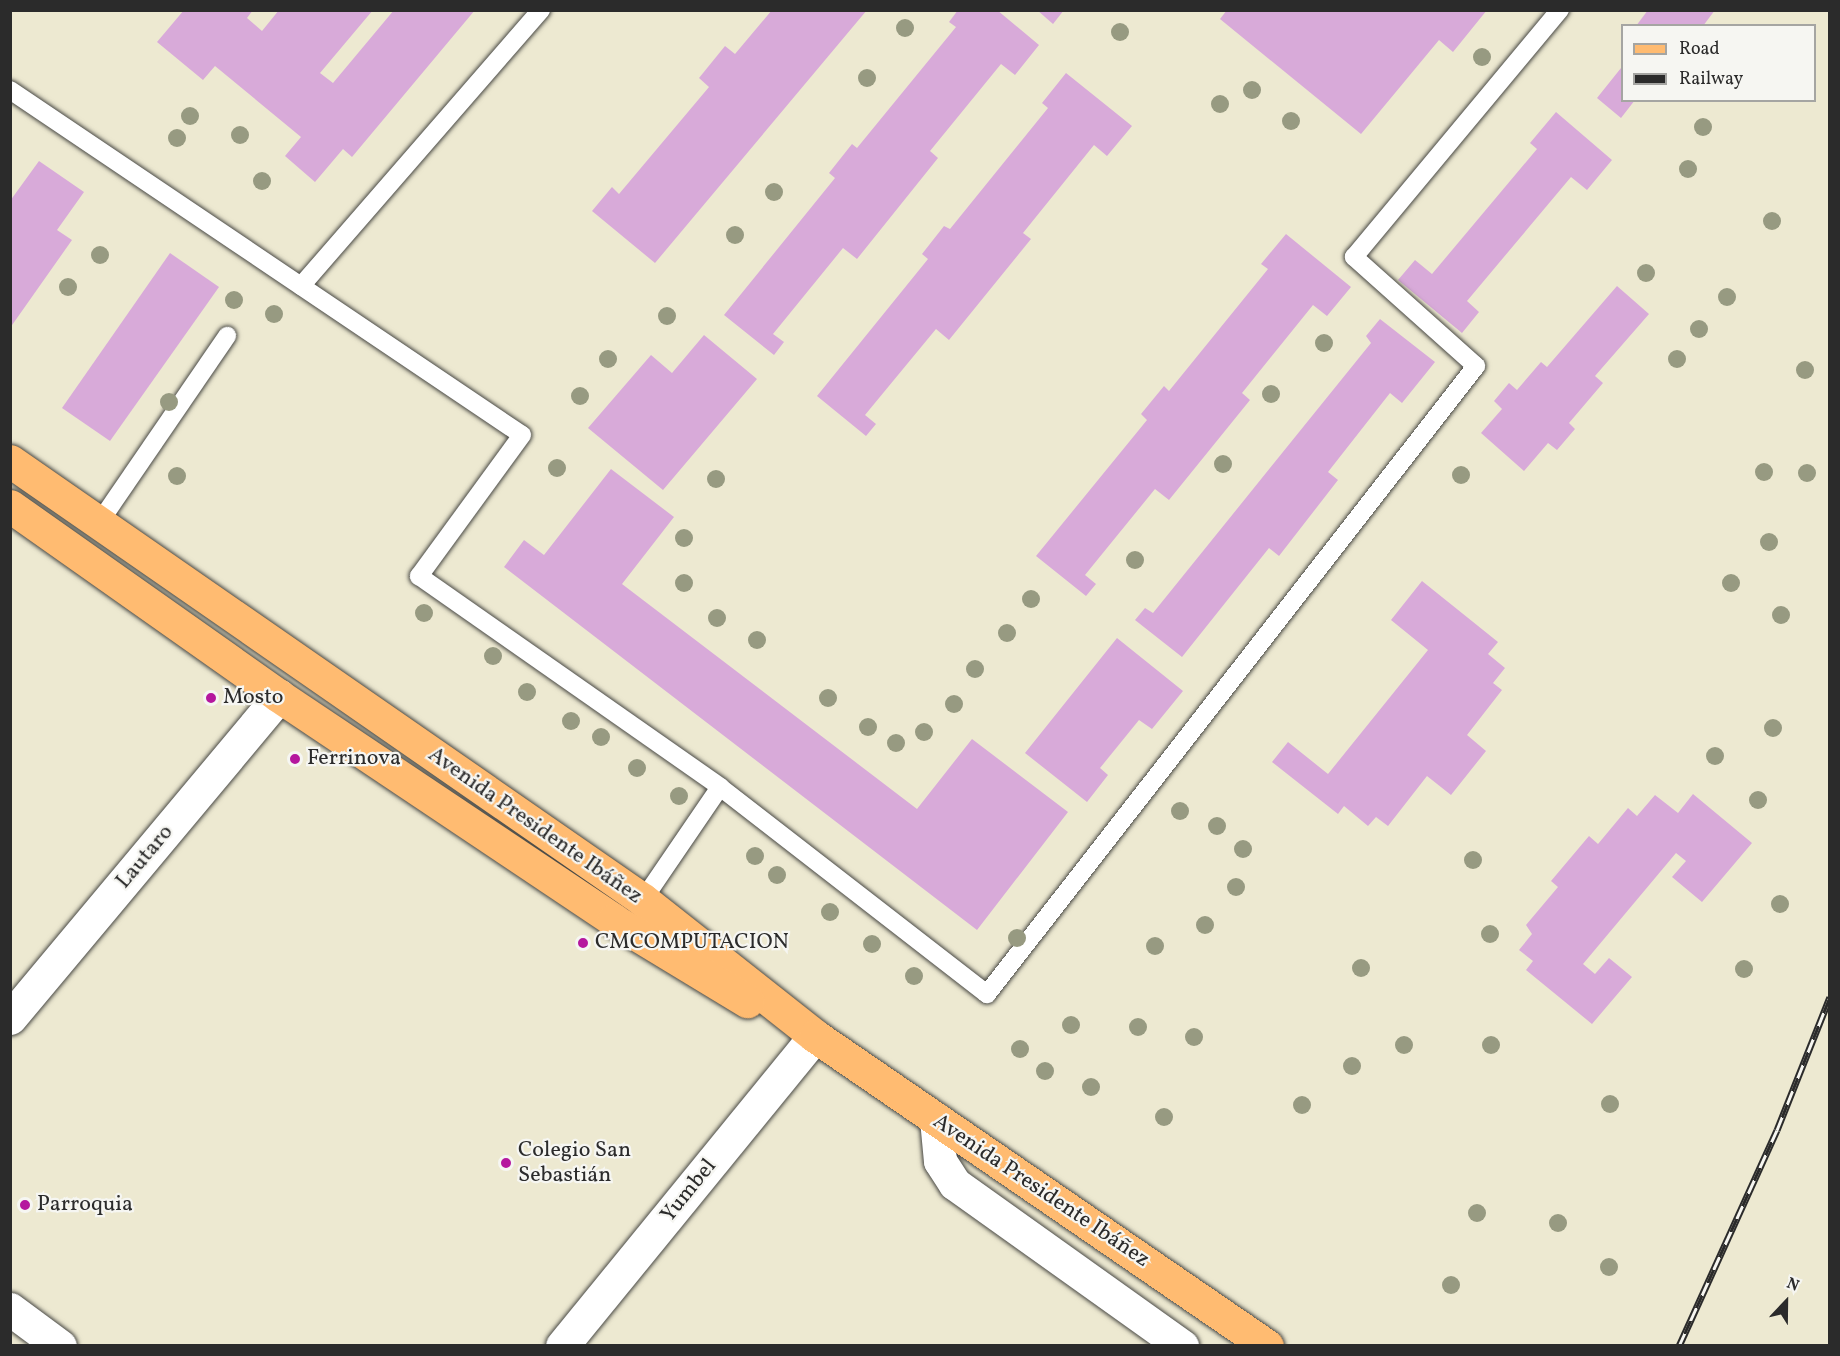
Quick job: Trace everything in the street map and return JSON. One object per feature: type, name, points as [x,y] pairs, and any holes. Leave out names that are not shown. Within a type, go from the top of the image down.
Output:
[{"type":"main road","name":"Avenida Presidente Ibáñez","points":[[10,461],[643,900],[815,1036],[1267,1346]]},
{"type":"main road","name":"Avenida Presidente Ibáñez","points":[[10,506],[279,696],[613,920],[725,989],[815,1036]]},
{"type":"main road","points":[[279,696],[288,684],[293,657]]},
{"type":"street","name":"Lautaro","points":[[10,1018],[279,696]]},
{"type":"street","name":"Yumbel","points":[[562,1346],[815,1036]]},
{"type":"street","points":[[936,1119],[940,1161],[955,1184],[1182,1346]]},
{"type":"street","points":[[10,1309],[60,1346]]},
{"type":"lane","points":[[301,286],[541,10]]},
{"type":"lane","points":[[10,90],[522,435],[419,576],[720,787],[987,994],[1476,366],[1354,257],[1560,10]]},
{"type":"lane","points":[[99,523],[227,336]]},
{"type":"lane","points":[[643,900],[720,787]]},
{"type":"building","points":[[184,10],[253,10],[247,18],[262,31],[279,10],[373,10],[320,73],[333,83],[394,10],[475,10],[352,157],[343,149],[315,182],[285,156],[301,137],[215,66],[203,80],[157,42]]},
{"type":"building","points":[[772,10],[867,10],[655,263],[592,211],[612,187],[619,194],[709,87],[699,78],[725,46],[735,54]]},
{"type":"building","points":[[958,10],[997,10],[1039,45],[1015,75],[1001,64],[930,151],[938,158],[857,259],[843,248],[773,334],[784,342],[774,355],[724,315],[835,178],[829,173],[852,144],[857,148],[956,27],[949,22]]},
{"type":"building","points":[[1037,10],[1064,10],[1053,24]]},
{"type":"building","points":[[1227,10],[1487,10],[1453,52],[1439,40],[1361,134],[1220,19]]},
{"type":"building","points":[[1648,10],[1715,10],[1704,24],[1638,24]]},
{"type":"building","points":[[1621,68],[1621,102],[1633,102],[1621,118],[1597,98]]},
{"type":"building","points":[[1066,73],[1132,126],[1107,156],[1094,145],[1023,233],[1031,239],[949,340],[936,329],[865,415],[876,424],[866,436],[817,396],[928,259],[922,254],[944,226],[950,229],[1048,108],[1042,103]]},
{"type":"building","points":[[1556,112],[1612,160],[1587,190],[1571,177],[1467,301],[1479,312],[1462,333],[1398,280],[1415,260],[1432,274],[1537,149],[1530,143]]},
{"type":"building","points":[[39,161],[84,192],[57,230],[72,240],[10,328],[10,201]]},
{"type":"building","points":[[1286,234],[1351,287],[1327,316],[1313,305],[1242,393],[1250,400],[1169,500],[1155,489],[1085,575],[1096,584],[1086,596],[1036,556],[1147,420],[1141,414],[1164,386],[1169,391],[1268,269],[1261,264]]},
{"type":"building","points":[[170,253],[219,287],[110,441],[62,408]]},
{"type":"building","points":[[1617,286],[1649,314],[1595,376],[1603,383],[1569,423],[1575,429],[1557,450],[1548,443],[1524,471],[1481,433],[1502,409],[1494,401],[1509,383],[1517,390],[1541,362],[1547,367]]},
{"type":"building","points":[[1380,319],[1435,362],[1402,403],[1390,393],[1328,472],[1338,480],[1279,556],[1269,548],[1182,657],[1135,620],[1145,608],[1153,613],[1371,343],[1366,336]]},
{"type":"building","points":[[704,335],[757,379],[663,490],[588,428],[651,355],[672,373]]},
{"type":"building","points":[[611,469],[674,517],[622,584],[917,809],[972,739],[1068,812],[977,930],[504,567],[524,540],[544,555]]},
{"type":"building","points":[[1422,581],[1498,642],[1488,654],[1505,668],[1493,683],[1502,690],[1467,735],[1486,751],[1451,795],[1427,776],[1388,826],[1376,817],[1368,826],[1344,806],[1338,814],[1272,762],[1288,742],[1328,774],[1428,650],[1391,620]]},
{"type":"building","points":[[1117,638],[1183,691],[1152,729],[1139,720],[1100,768],[1108,775],[1087,802],[1025,753]]},
{"type":"building","points":[[1693,794],[1752,843],[1702,902],[1672,877],[1686,861],[1676,853],[1583,964],[1595,974],[1609,958],[1632,977],[1592,1024],[1526,970],[1533,961],[1519,950],[1532,934],[1526,925],[1558,887],[1551,881],[1589,836],[1598,844],[1628,808],[1637,816],[1655,795],[1678,813]]},
{"type":"railway","points":[[1679,1346],[1777,1130],[1830,997]]},
{"type":"place","name":"Mosto","points":[[211,698]]},
{"type":"place","name":"Ferrinova","points":[[295,759]]},
{"type":"place","name":"CMCOMPUTACION","points":[[583,943]]},
{"type":"place","name":"Colegio San Sebastián","points":[[506,1163]]},
{"type":"place","name":"Parroquia","points":[[25,1205]]}]
